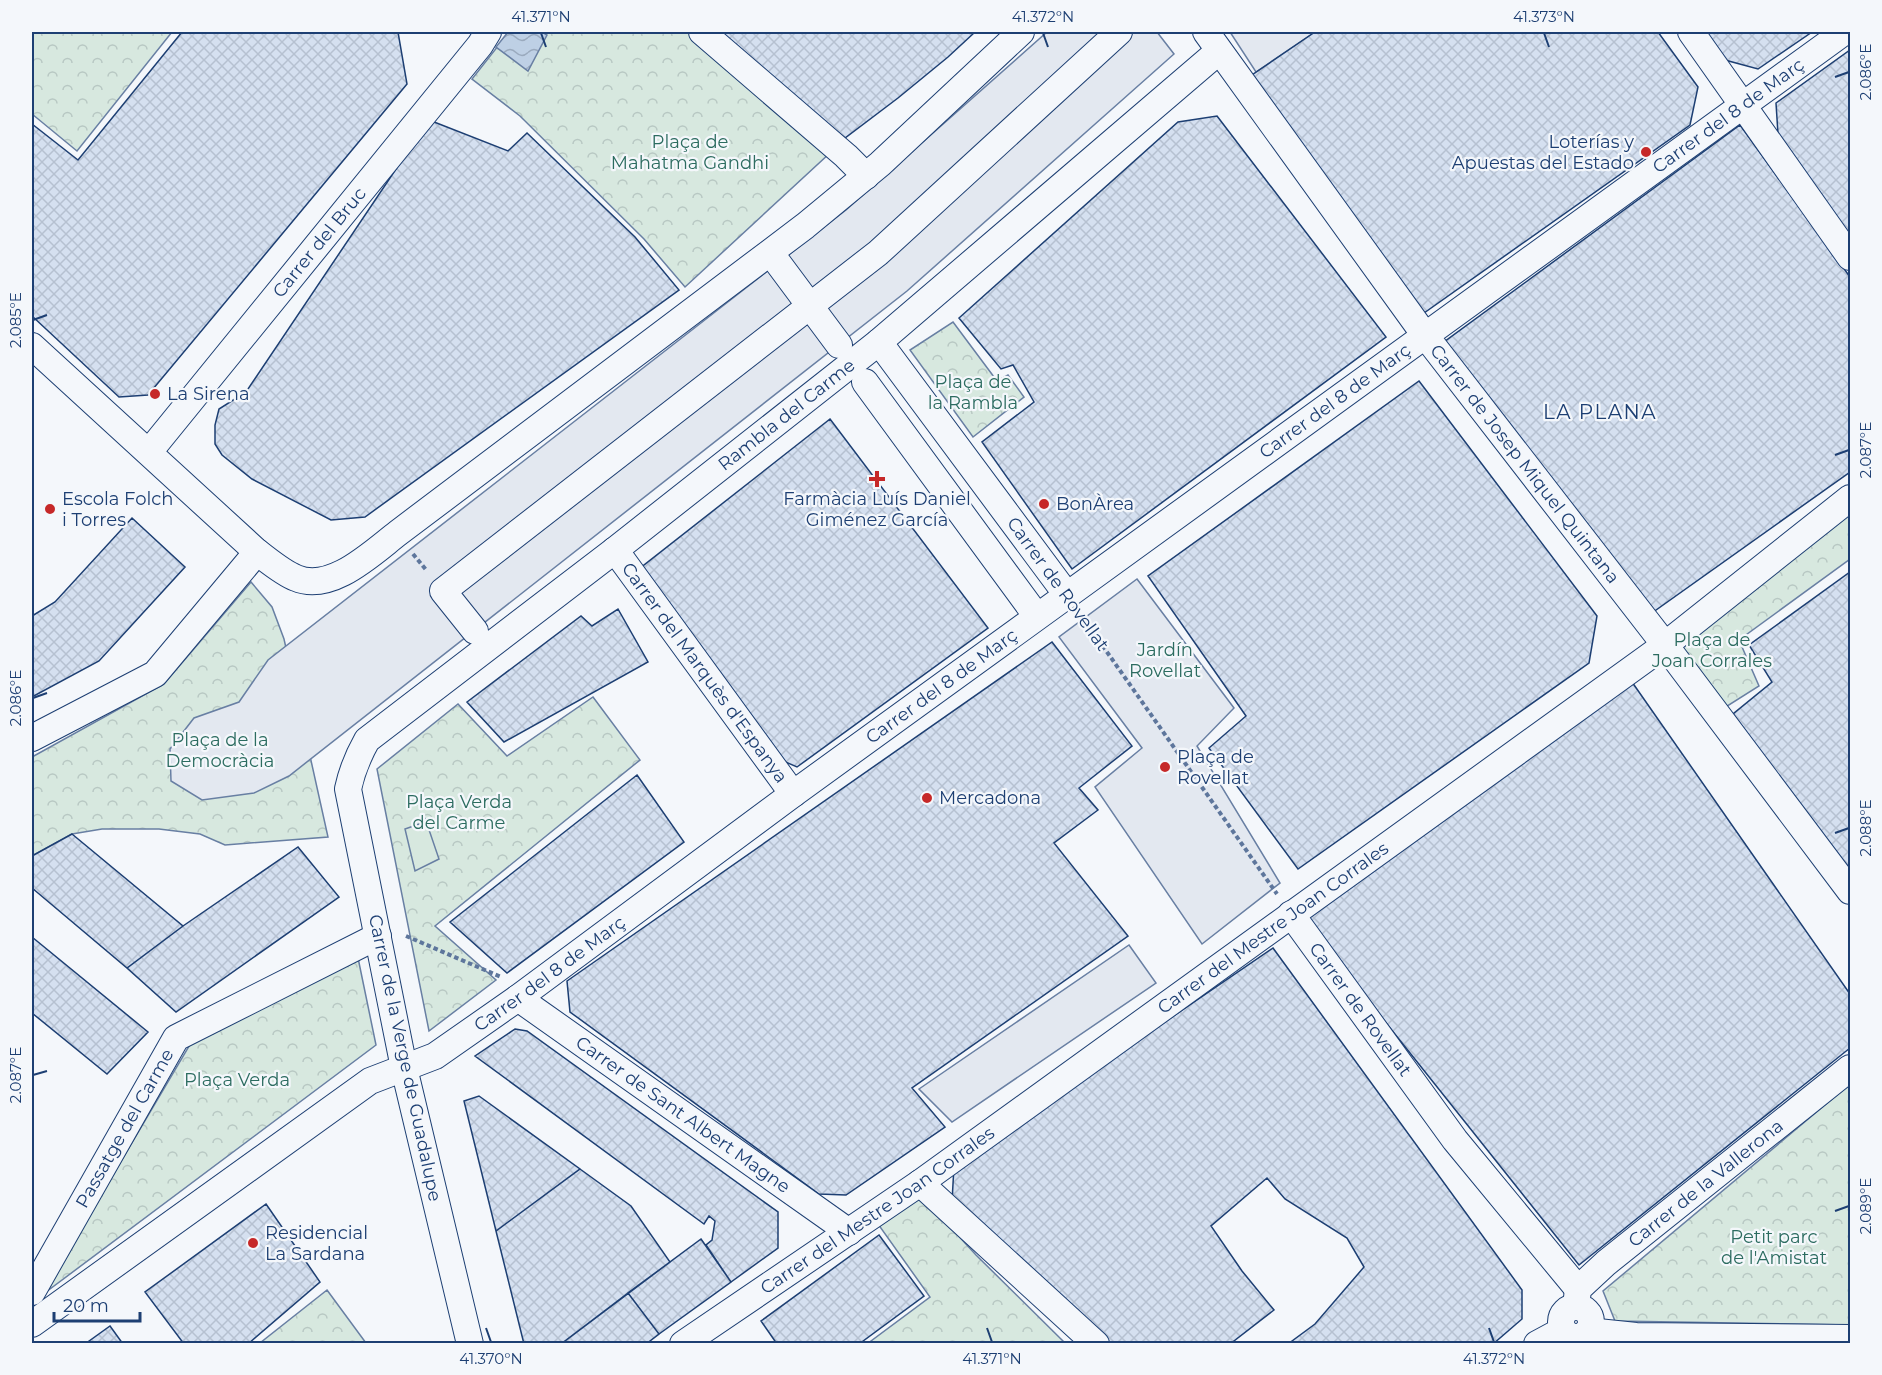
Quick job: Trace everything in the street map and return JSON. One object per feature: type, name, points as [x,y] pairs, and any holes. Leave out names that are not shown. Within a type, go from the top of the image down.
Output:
[{"type":"street","points":[[702,32],[846,156],[866,176]]},
{"type":"street","points":[[32,346],[257,552],[296,578],[313,582],[328,580],[349,569],[398,533],[805,226],[866,176],[1022,32]]},
{"type":"street","points":[[475,631],[442,591],[879,253],[1119,32]]},
{"type":"street","points":[[1691,32],[1851,257]]},
{"type":"street","name":"Carrer del 8 de Març","points":[[32,1324],[370,1081],[435,1056],[510,988],[793,794],[1424,334],[1844,32]]},
{"type":"street","name":"Carrer del Bruc","points":[[148,452],[478,36]]},
{"type":"street","name":"Rambla del Carme","points":[[351,772],[368,740],[615,550],[879,342],[1213,41]]},
{"type":"street","name":"Carrer de Josep Miquel Quintana","points":[[1213,41],[1424,334],[1665,645],[1851,891]]},
{"type":"street","name":"Rambla del Carme","points":[[778,263],[839,345]]},
{"type":"street","name":"Carrer de Rovellat","points":[[879,342],[1067,595]]},
{"type":"street","name":"Carrer de Rovellat","points":[[865,382],[1030,607]]},
{"type":"street","name":"Carrer del Mestre Joan Corrales","points":[[683,1344],[920,1183],[1665,645],[1851,498]]},
{"type":"street","name":"Carrer del Marquès d'Espanya","points":[[615,550],[793,794]]},
{"type":"street","points":[[32,738],[155,674],[257,552]]},
{"type":"street","name":"Carrer de la Verge de Guadalupe","points":[[351,772],[348,789],[390,935],[404,1068],[470,1344]]},
{"type":"street","name":"Carrer de Rovellat","points":[[1292,914],[1455,1140],[1577,1298],[1589,1315],[1591,1324],[1588,1331]]},
{"type":"street","name":"Passatge del Carme","points":[[32,1292],[176,1038],[390,935]]},
{"type":"street","name":"Carrer de Sant Albert Magne","points":[[510,988],[849,1232]]},
{"type":"street","name":"Carrer de la Vallerona","points":[[1563,1330],[1561,1320],[1563,1313],[1606,1263],[1851,1068]]},
{"type":"street","points":[[920,1183],[1096,1344]]},
{"type":"street","points":[[1537,1344],[1563,1330],[1575,1337],[1582,1336],[1588,1331],[1636,1336],[1851,1338]]},
{"type":"path","name":"Carrer de Rovellat","points":[[1067,595],[1292,914]]},
{"type":"path","points":[[390,935],[510,988]]},
{"type":"green space","points":[[32,32],[172,32],[77,151],[32,114]]},
{"type":"green space","name":"Plaça de Mahatma Gandhi","points":[[509,32],[695,32],[831,152],[685,287],[644,239],[520,116],[472,79]]},
{"type":"green space","name":"Plaça de la Rambla","points":[[953,322],[997,381],[1008,375],[1024,397],[973,437],[910,350]]},
{"type":"green space","name":"Plaça de Joan Corrales","points":[[1850,509],[1850,559],[1739,640],[1759,686],[1721,710],[1673,644]]},
{"type":"green space","name":"Plaça de la Democràcia","points":[[251,582],[272,607],[284,639],[328,837],[225,845],[200,834],[159,829],[102,829],[72,834],[32,856],[32,757],[164,684]]},
{"type":"green space","name":"Plaça Verda del Carme","points":[[593,697],[640,760],[435,926],[496,980],[429,1031],[377,769],[458,704],[507,756]]},
{"type":"green space","points":[[425,818],[439,859],[415,871],[405,829],[425,822]]},
{"type":"green space","name":"Plaça Verda","points":[[357,953],[376,1045],[42,1295],[192,1041]]},
{"type":"green space","name":"Petit parc de l'Amistat","points":[[1850,1084],[1850,1325],[1615,1321],[1603,1291]]},
{"type":"green space","points":[[921,1195],[976,1255],[1065,1343],[867,1344],[930,1297],[878,1224]]},
{"type":"green space","points":[[327,1290],[366,1343],[260,1343]]},
{"type":"shaded area","points":[[1047,32],[1157,32],[1174,54],[907,291],[289,776],[254,793],[202,800],[171,781],[170,749],[194,718],[239,702],[268,660],[846,210]]},
{"type":"shaded area","points":[[1230,32],[1315,32],[1256,72]]},
{"type":"shaded area","name":"Plaça de Rovellat","points":[[1137,579],[1234,708],[1197,746],[1280,883],[1202,944],[1095,787],[1142,748],[1059,637]]},
{"type":"shaded area","points":[[1129,945],[1156,983],[952,1122],[919,1089]]},
{"type":"water","points":[[508,32],[542,32],[547,35],[528,71],[496,47]]},
{"type":"building","points":[[182,32],[398,32],[407,84],[148,395],[119,397],[32,316],[32,124],[78,160]]},
{"type":"building","points":[[712,32],[975,32],[898,98],[845,138]]},
{"type":"building","points":[[1315,32],[1658,32],[1698,87],[1690,125],[1424,313],[1249,77]]},
{"type":"building","points":[[1705,32],[1812,32],[1758,69],[1725,60]]},
{"type":"building","points":[[1850,50],[1850,242],[1778,134],[1776,103]]},
{"type":"building","points":[[1217,116],[1386,337],[1072,569],[982,442],[1034,402],[1013,365],[1001,369],[959,318],[1178,122]]},
{"type":"building","points":[[429,120],[508,151],[527,133],[635,237],[679,290],[365,517],[331,520],[252,479],[222,455],[215,444],[215,425],[219,409],[246,392]]},
{"type":"building","points":[[1740,125],[1850,277],[1850,472],[1649,615],[1444,342]]},
{"type":"building","points":[[1419,381],[1597,616],[1589,663],[1298,869],[1209,748],[1246,716],[1148,576]]},
{"type":"building","points":[[830,419],[988,628],[797,767],[781,760],[639,569]]},
{"type":"building","points":[[132,518],[185,567],[99,661],[32,697],[32,616],[55,602]]},
{"type":"building","points":[[1850,572],[1850,875],[1733,714],[1772,682],[1749,645]]},
{"type":"building","points":[[618,609],[648,662],[504,742],[467,702],[581,616],[592,626]]},
{"type":"building","points":[[1052,642],[1132,746],[1079,788],[1098,810],[1054,843],[1128,936],[912,1088],[945,1127],[846,1195],[819,1194],[570,1012],[567,981]]},
{"type":"building","points":[[1632,682],[1850,994],[1850,1048],[1579,1265],[1304,920]]},
{"type":"building","points":[[637,775],[684,842],[507,973],[450,922]]},
{"type":"building","points":[[72,834],[183,926],[127,968],[32,888],[32,856]]},
{"type":"building","points":[[298,847],[339,897],[176,1012],[127,968],[183,926]]},
{"type":"building","points":[[32,937],[148,1032],[107,1074],[32,1013]]},
{"type":"building","points":[[1273,948],[1522,1290],[1522,1319],[1493,1344],[1288,1344],[1315,1324],[1364,1267],[1347,1238],[1285,1199],[1267,1178],[1211,1226],[1242,1271],[1274,1310],[1230,1344],[1109,1344],[952,1202],[954,1166]]},
{"type":"building","points":[[515,1029],[527,1031],[778,1212],[778,1248],[731,1282],[706,1245],[712,1240],[715,1221],[709,1216],[704,1224],[475,1056]]},
{"type":"building","points":[[479,1096],[580,1169],[496,1231],[464,1101]]},
{"type":"building","points":[[580,1169],[631,1206],[670,1262],[561,1344],[524,1344],[496,1231]]},
{"type":"building","name":"Residencial La Sardana","points":[[266,1204],[320,1282],[248,1344],[184,1344],[145,1292]]},
{"type":"building","points":[[879,1235],[924,1296],[859,1344],[777,1344],[761,1321]]},
{"type":"building","points":[[701,1239],[731,1282],[659,1334],[628,1293]]},
{"type":"building","points":[[628,1293],[659,1334],[646,1344],[561,1344]]},
{"type":"building","points":[[110,1326],[123,1344],[85,1344]]},
{"type":"place","name":"Loterías y Apuestas del Estado","points":[[1646,152]]},
{"type":"place","name":"La Sirena","points":[[155,394]]},
{"type":"place","name":"Farmàcia Luís Daniel Giménez García","points":[[877,479]]},
{"type":"place","name":"BonÀrea","points":[[1044,504]]},
{"type":"place","name":"Escola Folch i Torres","points":[[50,509]]},
{"type":"place","name":"Plaça de Rovellat","points":[[1165,767]]},
{"type":"place","name":"Mercadona","points":[[927,798]]},
{"type":"place","name":"Residencial La Sardana","points":[[253,1243]]},
{"type":"district","name":"LA PLANA","points":[[1600,412]]},
{"type":"park label","name":"Jardín Rovellat","points":[[1165,660]]}]
